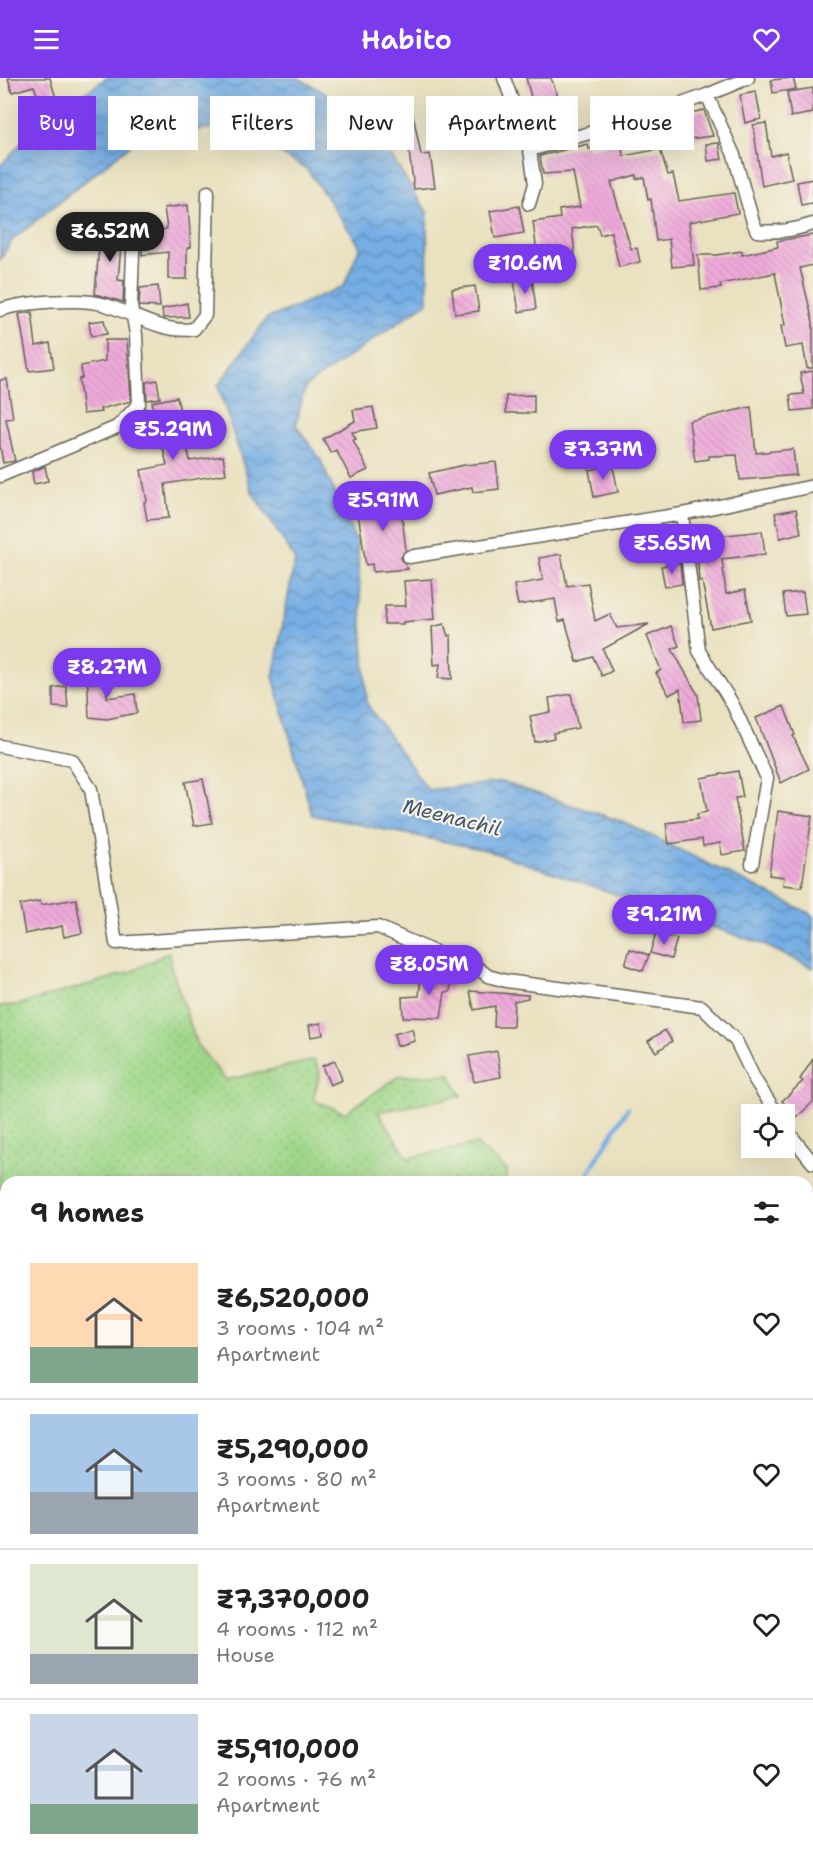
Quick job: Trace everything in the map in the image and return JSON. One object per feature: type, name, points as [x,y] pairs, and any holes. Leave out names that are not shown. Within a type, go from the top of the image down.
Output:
[{"type":"street","points":[[504,78],[510,96]]},
{"type":"street","points":[[578,136],[642,118],[747,78]]},
{"type":"street","points":[[707,95],[734,155],[757,231],[788,232],[813,224]]},
{"type":"street","points":[[529,204],[535,184],[530,150]]},
{"type":"street","points":[[0,310],[27,303],[58,304],[79,300],[106,305],[133,318],[180,331],[194,329],[205,315],[208,192]]},
{"type":"street","points":[[0,476],[117,428],[139,404],[131,306],[134,227]]},
{"type":"street","points":[[409,557],[682,514],[813,487]]},
{"type":"street","points":[[682,514],[699,651],[732,703],[767,778],[752,864]]},
{"type":"street","points":[[0,746],[72,760],[91,789],[116,943],[378,927],[439,954],[465,958],[488,976],[506,981],[702,1007],[736,1041],[755,1080],[771,1104]]},
{"type":"street","points":[[795,1141],[813,1163]]},
{"type":"green space","points":[[169,952],[171,967],[197,1045],[226,1080],[314,1060],[320,1072],[313,1100],[345,1113],[399,1076],[450,1074],[461,1096],[378,1112],[408,1158],[476,1144],[507,1170],[507,1176],[0,1176],[0,1006],[18,1005],[131,972]]},
{"type":"water","name":"Meenachil","points":[[106,78],[298,78],[331,96],[327,96],[327,150],[387,150],[427,212],[428,302],[305,387],[296,425],[320,459],[357,543],[367,704],[428,790],[502,782],[621,821],[813,915],[813,968],[762,944],[486,850],[312,815],[273,677],[295,559],[252,492],[218,386],[266,319],[344,286],[360,246],[307,169],[274,150],[315,150],[315,96],[210,96],[210,128],[198,130],[198,96],[108,96],[108,150],[124,150],[12,240],[0,260],[0,166],[18,146],[18,150],[96,150],[96,96],[81,96]]},
{"type":"building","points":[[8,78],[50,78],[55,96],[38,96],[34,86],[12,92]]},
{"type":"building","points":[[526,78],[551,78],[558,96],[531,96]]},
{"type":"building","points":[[793,78],[796,89],[773,93],[771,80]]},
{"type":"building","points":[[813,88],[813,113],[791,117],[787,92]]},
{"type":"building","points":[[756,92],[761,119],[745,123],[740,95]]},
{"type":"building","points":[[704,110],[713,136],[694,138],[694,112]]},
{"type":"building","points":[[414,120],[421,155],[430,154],[435,187],[414,189],[409,150],[414,150]]},
{"type":"building","points":[[766,123],[771,156],[786,152],[792,179],[762,186],[753,125]]},
{"type":"building","points":[[719,143],[722,159],[708,161],[706,144]]},
{"type":"building","points":[[588,144],[589,149],[622,150],[624,156],[660,150],[668,175],[673,174],[679,201],[734,193],[738,213],[689,222],[694,265],[672,267],[669,239],[656,241],[651,199],[648,200],[644,177],[636,179],[636,175],[611,182],[631,249],[637,248],[640,262],[619,267],[611,232],[600,235],[597,225],[572,229],[575,254],[538,260],[533,222],[560,218],[559,210],[580,207],[573,172],[543,174],[540,156],[564,150],[578,150],[578,146]]},
{"type":"building","points":[[813,179],[813,203],[801,205],[797,182]]},
{"type":"building","points":[[188,205],[191,247],[187,248],[187,279],[168,279],[168,252],[142,255],[142,233],[167,229],[164,208]]},
{"type":"building","points":[[519,206],[524,233],[495,238],[490,211]]},
{"type":"building","points":[[101,223],[123,224],[118,280],[124,281],[123,302],[95,294]]},
{"type":"building","points":[[813,235],[813,265],[800,268],[813,322],[813,368],[807,368],[803,345],[785,348],[781,326],[785,325],[775,273],[720,284],[721,288],[701,290],[698,255],[742,251],[742,255],[778,247],[777,241]]},
{"type":"building","points":[[532,278],[536,309],[519,312],[514,280]]},
{"type":"building","points":[[158,286],[160,307],[139,306],[140,288]]},
{"type":"building","points":[[475,286],[479,311],[455,314],[452,289]]},
{"type":"building","points":[[187,303],[189,317],[163,318],[162,309]]},
{"type":"building","points":[[32,312],[36,346],[50,343],[54,368],[29,371],[19,314]]},
{"type":"building","points":[[104,320],[107,334],[91,336],[89,322]]},
{"type":"building","points":[[105,340],[127,340],[131,401],[100,409],[101,412],[83,414],[79,379],[82,378],[81,366],[105,361]]},
{"type":"building","points":[[813,371],[813,409],[792,411],[790,395],[804,394],[800,373]]},
{"type":"building","points":[[7,379],[13,418],[6,419],[15,461],[3,463],[0,446],[0,380]]},
{"type":"building","points":[[157,380],[160,398],[147,400],[146,382]]},
{"type":"building","points":[[534,395],[534,413],[506,413],[506,396]]},
{"type":"building","points":[[177,397],[190,461],[223,456],[226,474],[165,484],[169,518],[147,520],[144,502],[147,501],[141,470],[167,465],[152,402]]},
{"type":"building","points":[[373,407],[377,428],[352,432],[356,439],[353,440],[368,470],[351,478],[336,450],[331,453],[323,439],[355,421],[353,410]]},
{"type":"building","points":[[751,407],[756,453],[793,449],[796,475],[740,480],[737,455],[709,456],[709,459],[695,461],[689,421]]},
{"type":"building","points":[[496,462],[499,489],[473,492],[472,487],[434,495],[429,473],[464,465]]},
{"type":"building","points":[[45,466],[48,481],[34,484],[32,472]]},
{"type":"building","points":[[613,466],[618,492],[594,497],[589,470]]},
{"type":"building","points":[[399,492],[406,550],[401,558],[408,569],[373,572],[372,564],[366,565],[356,500]]},
{"type":"building","points":[[796,509],[801,533],[780,538],[775,513]]},
{"type":"building","points":[[657,530],[662,558],[640,562],[635,534]]},
{"type":"building","points":[[718,531],[719,536],[762,531],[765,554],[722,559],[726,594],[745,590],[751,620],[711,628],[702,581],[699,582],[696,533]]},
{"type":"building","points":[[561,554],[567,586],[588,583],[595,621],[610,614],[617,628],[649,624],[603,649],[612,671],[602,676],[593,657],[577,662],[565,620],[559,622],[555,599],[518,605],[514,585],[543,580],[539,558]]},
{"type":"building","points":[[680,563],[682,584],[665,587],[661,566]]},
{"type":"building","points":[[432,579],[435,619],[403,622],[403,624],[384,624],[385,606],[406,606],[404,581]]},
{"type":"building","points":[[803,592],[806,614],[786,616],[783,594]]},
{"type":"building","points":[[444,624],[448,636],[451,635],[452,679],[438,678],[440,664],[434,665],[432,627]]},
{"type":"building","points":[[671,626],[679,646],[672,649],[698,695],[701,720],[684,722],[680,689],[669,695],[656,673],[661,670],[647,636]]},
{"type":"building","points":[[87,670],[106,670],[107,698],[135,694],[137,713],[107,719],[89,717]]},
{"type":"building","points":[[66,686],[68,708],[53,707],[53,688]]},
{"type":"building","points":[[571,694],[578,728],[553,733],[554,738],[535,742],[530,716],[551,712],[549,698]]},
{"type":"building","points":[[784,706],[795,735],[793,736],[809,769],[781,783],[756,718]]},
{"type":"building","points":[[738,771],[743,797],[735,798],[745,851],[722,855],[720,843],[703,846],[702,839],[669,844],[666,823],[698,819],[697,814],[707,812],[701,778]]},
{"type":"building","points":[[203,779],[212,823],[194,826],[185,782]]},
{"type":"building","points":[[778,811],[812,816],[802,887],[783,885],[784,877],[769,875]]},
{"type":"building","points":[[76,899],[82,933],[64,937],[62,926],[25,934],[20,905],[40,901],[41,905]]},
{"type":"building","points":[[656,933],[677,939],[671,959],[650,953]]},
{"type":"building","points":[[630,949],[649,955],[643,971],[625,965]]},
{"type":"building","points":[[436,967],[452,968],[450,992],[445,992],[441,1018],[403,1017],[402,997],[419,996],[421,975],[435,976]]},
{"type":"building","points":[[470,991],[528,995],[528,998],[514,1001],[513,1027],[494,1027],[495,1006],[474,1010]]},
{"type":"building","points":[[321,1023],[323,1035],[311,1037],[309,1025]]},
{"type":"building","points":[[412,1029],[415,1041],[397,1046],[394,1034]]},
{"type":"building","points":[[665,1030],[672,1041],[656,1052],[648,1041]]},
{"type":"building","points":[[497,1051],[501,1077],[474,1082],[469,1056]]},
{"type":"building","points":[[813,1059],[813,1102],[797,1117],[795,1104],[785,1104],[782,1101],[803,1081],[800,1079]]},
{"type":"building","points":[[335,1061],[342,1080],[330,1085],[322,1066]]},
{"type":"waterway","points":[[589,1176],[589,1172],[628,1108]]}]
